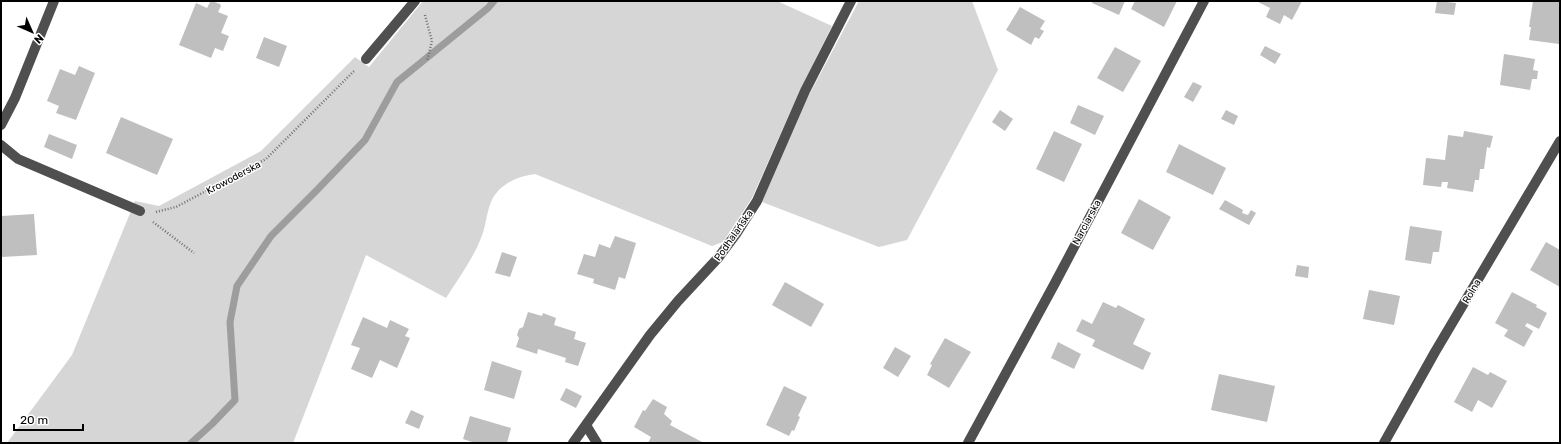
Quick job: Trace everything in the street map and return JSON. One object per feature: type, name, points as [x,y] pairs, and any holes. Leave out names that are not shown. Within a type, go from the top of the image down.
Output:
[{"type":"street","points":[[1,125],[15,98],[54,1]]},
{"type":"street","name":"Podhalańska","points":[[573,443],[650,335],[678,301],[718,258],[757,200],[805,91],[851,1]]},
{"type":"street","name":"Narciarska","points":[[968,443],[1055,283],[1204,1]]},
{"type":"street","points":[[366,59],[419,4]]},
{"type":"street","name":"Rolna","points":[[1384,443],[1443,339],[1560,141]]},
{"type":"street","points":[[1,145],[18,159],[140,212]]},
{"type":"street","points":[[586,424],[597,443]]},
{"type":"path","points":[[419,4],[432,42],[427,61]]},
{"type":"path","name":"Krowoderska","points":[[140,212],[155,212],[176,207],[266,159],[366,59]]},
{"type":"path","points":[[140,212],[194,253]]},
{"type":"shaded area","points":[[423,1],[777,1],[832,26],[800,90],[752,198],[723,242],[712,246],[535,174],[528,175],[509,182],[494,196],[489,207],[483,234],[478,246],[446,298],[366,255],[293,443],[7,443],[72,355],[135,201],[159,206],[261,151],[355,57],[369,67]]},
{"type":"shaded area","points":[[859,1],[972,1],[998,70],[907,240],[879,247],[762,202],[808,97]]},
{"type":"building","points":[[212,1],[220,4],[221,6],[218,12],[228,16],[221,33],[229,36],[223,51],[215,48],[211,58],[179,45],[196,3],[207,8]]},
{"type":"building","points":[[1093,1],[1125,1],[1119,15],[1092,3]]},
{"type":"building","points":[[1135,1],[1177,1],[1164,27],[1131,9]]},
{"type":"building","points":[[1256,1],[1302,1],[1292,20],[1284,15],[1280,24],[1266,17],[1270,8]]},
{"type":"building","points":[[1437,1],[1456,3],[1454,15],[1435,13]]},
{"type":"building","points":[[1533,1],[1560,1],[1559,44],[1529,40],[1531,27],[1529,27]]},
{"type":"building","points":[[1020,7],[1045,21],[1040,29],[1044,31],[1039,39],[1035,37],[1031,45],[1006,30]]},
{"type":"building","points":[[264,37],[287,46],[279,67],[256,58]]},
{"type":"building","points":[[1265,46],[1281,54],[1275,64],[1260,55]]},
{"type":"building","points":[[1115,47],[1141,61],[1123,92],[1097,78]]},
{"type":"building","points":[[1504,54],[1535,59],[1533,70],[1538,71],[1537,79],[1532,79],[1530,90],[1500,85]]},
{"type":"building","points":[[79,66],[95,73],[76,120],[56,113],[59,106],[47,101],[60,69],[75,75]]},
{"type":"building","points":[[1193,82],[1202,86],[1193,102],[1184,97]]},
{"type":"building","points":[[1078,105],[1104,116],[1095,135],[1070,123]]},
{"type":"building","points":[[1000,110],[1013,119],[1005,131],[992,122]]},
{"type":"building","points":[[1226,110],[1238,116],[1234,125],[1221,119]]},
{"type":"building","points":[[121,117],[173,139],[157,175],[106,153]]},
{"type":"building","points":[[1054,131],[1082,144],[1064,182],[1036,169]]},
{"type":"building","points":[[1464,131],[1493,136],[1490,148],[1487,147],[1484,169],[1480,169],[1479,180],[1475,180],[1473,192],[1447,188],[1448,182],[1442,182],[1441,187],[1423,185],[1426,158],[1445,160],[1448,135],[1463,137]]},
{"type":"building","points":[[49,134],[77,145],[72,159],[44,147]]},
{"type":"building","points":[[1179,144],[1226,168],[1213,195],[1166,172]]},
{"type":"building","points":[[1139,199],[1171,217],[1153,250],[1121,233]]},
{"type":"building","points":[[1225,200],[1243,210],[1242,213],[1248,215],[1251,210],[1256,213],[1249,225],[1219,209]]},
{"type":"building","points":[[34,214],[37,255],[2,257],[1,216]]},
{"type":"building","points":[[1410,226],[1442,231],[1439,252],[1433,252],[1431,264],[1405,260]]},
{"type":"building","points":[[615,236],[636,243],[625,279],[619,277],[615,290],[593,283],[594,279],[577,274],[584,254],[595,257],[599,244],[610,248]]},
{"type":"building","points":[[1546,242],[1560,250],[1560,287],[1530,270]]},
{"type":"building","points":[[502,252],[517,257],[510,277],[495,273]]},
{"type":"building","points":[[1297,265],[1309,267],[1308,278],[1295,276]]},
{"type":"building","points":[[785,282],[824,304],[811,327],[772,305]]},
{"type":"building","points":[[1369,290],[1400,296],[1394,325],[1363,319]]},
{"type":"building","points":[[1512,292],[1537,305],[1536,307],[1547,313],[1539,329],[1527,323],[1525,326],[1533,331],[1524,347],[1504,336],[1508,330],[1495,323]]},
{"type":"building","points":[[1103,302],[1116,308],[1118,305],[1145,319],[1133,344],[1151,353],[1143,370],[1092,346],[1095,340],[1076,331],[1082,319],[1092,324]]},
{"type":"building","points":[[528,312],[542,316],[543,313],[556,318],[554,325],[576,332],[574,339],[586,343],[578,366],[565,362],[566,358],[538,349],[537,354],[516,347],[519,338],[517,335],[519,329],[523,327]]},
{"type":"building","points":[[363,317],[387,328],[390,320],[409,329],[405,336],[410,338],[397,368],[380,360],[372,378],[351,369],[360,348],[351,345]]},
{"type":"building","points":[[945,338],[971,352],[949,388],[927,375],[932,365],[930,364]]},
{"type":"building","points":[[1058,342],[1081,354],[1074,369],[1051,358]]},
{"type":"building","points":[[895,347],[911,356],[898,377],[883,368]]},
{"type":"building","points":[[492,361],[522,371],[514,399],[484,390]]},
{"type":"building","points":[[1473,367],[1488,375],[1490,372],[1507,381],[1492,408],[1478,400],[1472,412],[1454,402]]},
{"type":"building","points":[[1219,374],[1275,386],[1267,422],[1211,410]]},
{"type":"building","points":[[784,386],[807,397],[798,416],[800,417],[794,431],[792,430],[789,436],[766,425]]},
{"type":"building","points":[[566,388],[582,396],[576,408],[560,400]]},
{"type":"building","points":[[653,399],[667,407],[664,414],[672,421],[670,425],[704,443],[648,443],[651,437],[634,427],[643,410],[645,411]]},
{"type":"building","points":[[411,410],[424,416],[419,429],[405,423]]},
{"type":"building","points":[[470,416],[511,428],[507,443],[475,443],[463,439]]},
{"type":"waterway","points":[[191,443],[235,400],[230,322],[237,286],[271,236],[365,140],[397,82],[488,8],[494,1]]}]
